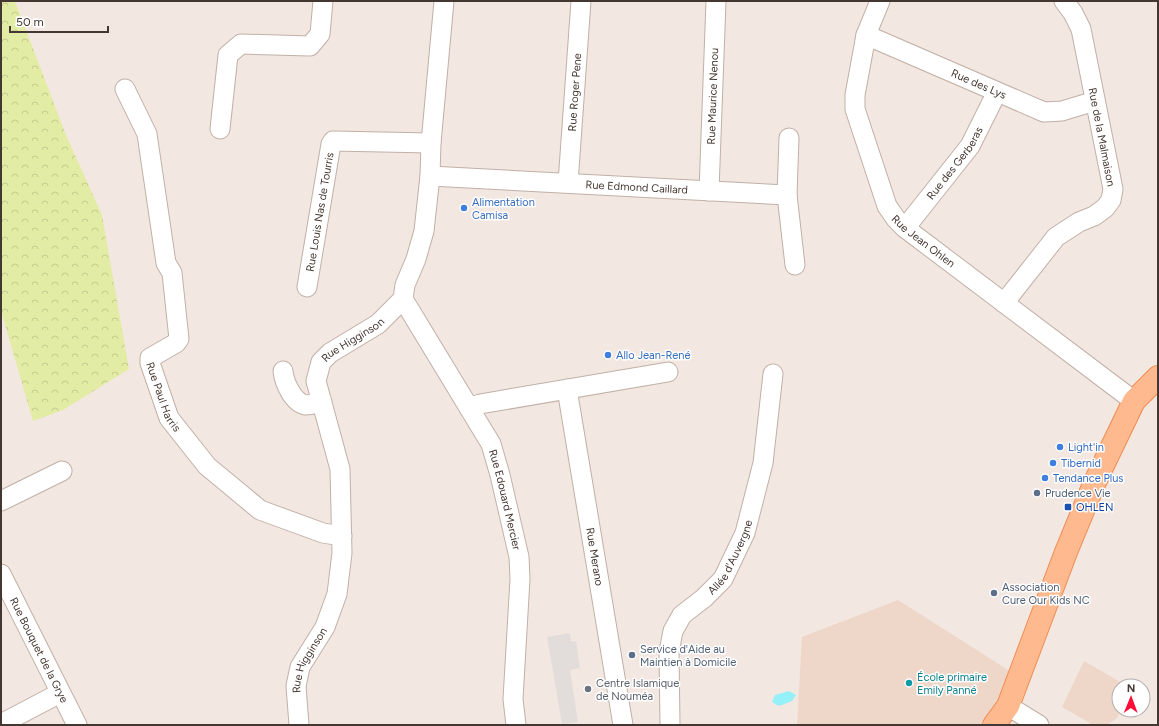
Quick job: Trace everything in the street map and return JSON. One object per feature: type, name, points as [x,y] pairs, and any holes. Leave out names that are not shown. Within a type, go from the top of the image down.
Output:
[{"type":"main road","points":[[994,725],[1008,706],[1068,545],[1094,484],[1134,401],[1158,377]]},
{"type":"street","points":[[220,129],[228,55],[241,44],[310,46],[320,34],[323,1]]},
{"type":"street","points":[[404,299],[405,285],[416,259],[424,232],[444,1]]},
{"type":"street","name":"Rue Roger Pene","points":[[568,183],[581,1]]},
{"type":"street","name":"Rue Maurice Nenou","points":[[709,192],[716,1]]},
{"type":"street","name":"Rue Jean Ohlen","points":[[880,1],[866,35],[855,95],[855,109],[887,206],[896,219],[905,228],[1134,401]]},
{"type":"street","name":"Rue de la Malmaison","points":[[1004,303],[1056,237],[1079,222],[1094,216],[1105,208],[1111,200],[1113,189],[1081,29],[1073,13],[1064,1]]},
{"type":"street","name":"Rue des Lys","points":[[866,35],[1044,112],[1062,111],[1095,101]]},
{"type":"street","name":"Rue Paul Harris","points":[[125,88],[147,134],[166,263],[172,273],[179,339],[176,343],[150,358],[150,363],[169,418],[206,466],[260,510],[323,533],[342,536]]},
{"type":"street","name":"Rue des Gerberas","points":[[905,228],[970,146],[997,92]]},
{"type":"street","points":[[789,138],[787,195],[795,265]]},
{"type":"street","name":"Rue Louis Nas de Tourris","points":[[307,287],[331,144],[333,141],[431,143]]},
{"type":"street","name":"Rue Edmond Caillard","points":[[430,176],[787,195]]},
{"type":"street","name":"Rue Higginson","points":[[299,725],[296,686],[300,667],[325,627],[336,594],[342,553],[340,469],[316,381],[321,362],[330,354],[378,324],[404,299]]},
{"type":"street","name":"Rue Edouard Mercier","points":[[404,299],[491,444],[500,475],[519,557],[520,579],[513,699],[516,725]]},
{"type":"street","points":[[283,371],[290,391],[299,402],[307,405],[322,402]]},
{"type":"street","points":[[469,408],[480,404],[668,372]]},
{"type":"street","name":"Allée d'Auvergne","points":[[670,725],[669,652],[673,631],[682,615],[704,598],[723,579],[745,533],[763,463],[774,374]]},
{"type":"street","name":"Rue Merano","points":[[567,389],[623,725]]},
{"type":"street","points":[[1,501],[62,471]]},
{"type":"street","name":"Rue Bouquet de la Grye","points":[[1,574],[60,693],[78,725]]},
{"type":"street","points":[[1,724],[60,693]]},
{"type":"street","points":[[1008,706],[1039,725]]},
{"type":"shaded area","points":[[898,600],[1019,677],[994,725],[797,725],[802,637]]},
{"type":"shaded area","points":[[570,633],[571,642],[576,641],[580,668],[570,670],[578,722],[562,724],[547,637]]},
{"type":"shaded area","points":[[1084,661],[1113,678],[1111,678],[1111,718],[1117,718],[1107,725],[1093,725],[1062,707]]},
{"type":"green space","points":[[1,1],[15,1],[66,135],[102,215],[129,369],[63,410],[33,421],[1,311]]},
{"type":"water","points":[[789,691],[796,695],[792,701],[779,706],[772,702],[775,695]]},
{"type":"place","name":"Alimentation Camisa","points":[[464,208]]},
{"type":"place","name":"Allo Jean-René","points":[[608,355]]},
{"type":"place","name":"Light'in","points":[[1060,447]]},
{"type":"place","name":"Tibernid","points":[[1053,463]]},
{"type":"place","name":"Tendance Plus","points":[[1045,478]]},
{"type":"place","name":"Prudence Vie","points":[[1037,493]]},
{"type":"place","name":"OHLEN","points":[[1068,507]]},
{"type":"place","name":"Association Cure Our Kids NC","points":[[994,593]]},
{"type":"place","name":"Service d'Aide au Maintien à Domicile","points":[[632,655]]},
{"type":"place","name":"École primaire Emily Panné","points":[[909,683]]},
{"type":"place","name":"Centre Islamique de Nouméa","points":[[588,689]]}]
